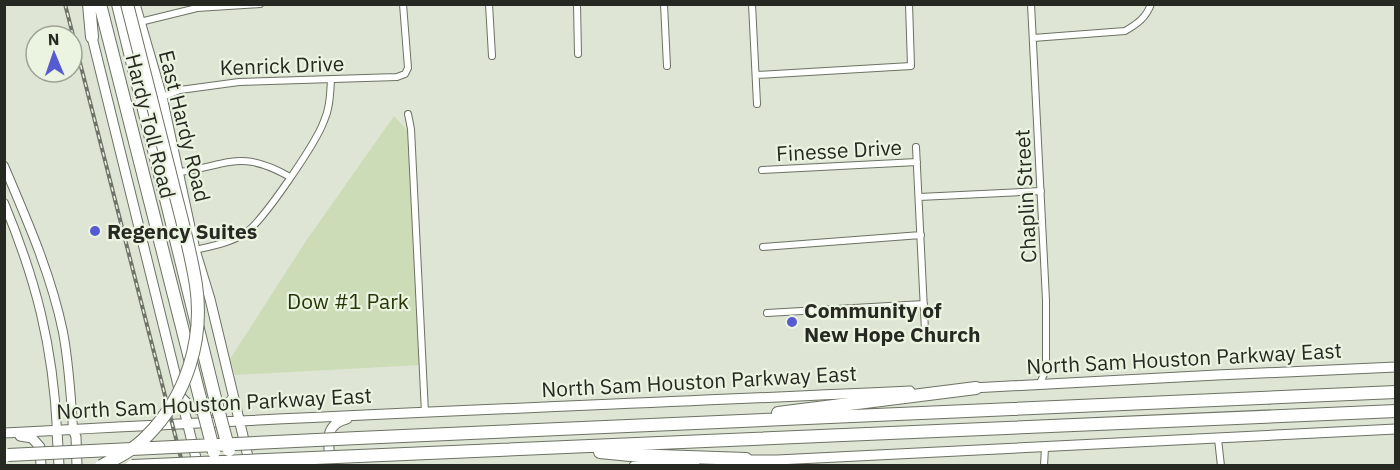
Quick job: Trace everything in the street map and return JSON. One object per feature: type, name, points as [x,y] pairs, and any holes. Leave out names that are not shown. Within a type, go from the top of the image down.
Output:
[{"type":"highway","points":[[86,4],[92,37]]},
{"type":"highway","name":"Hardy Toll Road","points":[[100,4],[217,465]]},
{"type":"highway","name":"Hardy Toll Road","points":[[118,4],[233,465]]},
{"type":"highway","points":[[101,465],[128,451],[147,437],[175,401],[185,381],[197,334],[196,286],[183,225],[127,4]]},
{"type":"highway","points":[[142,99],[178,194],[195,250]]},
{"type":"highway","points":[[564,430],[780,413],[976,388]]},
{"type":"highway","name":"North Sam Houston Parkway East","points":[[6,455],[1395,392]]},
{"type":"highway","points":[[132,465],[1395,411]]},
{"type":"highway","points":[[563,447],[630,455],[746,459]]},
{"type":"main road","name":"East Hardy Road","points":[[135,4],[162,97],[195,250],[210,299],[250,465]]},
{"type":"main road","points":[[92,37],[198,465]]},
{"type":"main road","name":"North Sam Houston Parkway East","points":[[5,433],[1395,367]]},
{"type":"main road","points":[[181,397],[190,408],[198,410],[221,409],[227,406],[233,398]]},
{"type":"main road","points":[[332,465],[328,432],[340,421],[361,416]]},
{"type":"main road","points":[[73,429],[76,437],[77,465]]},
{"type":"main road","points":[[634,465],[1395,429]]},
{"type":"main road","points":[[57,430],[59,465]]},
{"type":"main road","points":[[5,433],[33,438],[40,447],[41,465]]},
{"type":"street","points":[[140,22],[197,8],[260,4]]},
{"type":"street","name":"Kenrick Drive","points":[[162,97],[180,90],[212,85],[397,77],[405,74],[408,68],[403,4]]},
{"type":"street","points":[[489,4],[492,56]]},
{"type":"street","points":[[577,4],[578,54]]},
{"type":"street","points":[[664,4],[667,66]]},
{"type":"street","points":[[752,4],[757,104]]},
{"type":"street","points":[[756,75],[911,66],[909,4]]},
{"type":"street","name":"Chaplin Street","points":[[1031,4],[1047,300],[1046,369],[1039,385]]},
{"type":"street","points":[[1033,38],[1125,31],[1138,23],[1149,11],[1151,4]]},
{"type":"street","points":[[195,250],[233,240],[252,229],[260,220],[324,122],[330,102],[331,80]]},
{"type":"street","points":[[408,114],[411,129],[425,413]]},
{"type":"street","points":[[916,147],[926,331]]},
{"type":"street","points":[[180,172],[215,163],[239,160],[262,164],[290,177]]},
{"type":"street","name":"Finesse Drive","points":[[762,170],[917,162]]},
{"type":"street","points":[[4,166],[43,261],[63,330],[71,388],[73,429]]},
{"type":"street","points":[[919,197],[1041,191]]},
{"type":"street","points":[[4,203],[30,269],[46,332],[54,380],[57,430]]},
{"type":"street","points":[[763,247],[921,236]]},
{"type":"street","points":[[767,314],[924,304]]},
{"type":"street","points":[[46,332],[63,330]]},
{"type":"street","points":[[1218,439],[1221,465]]},
{"type":"street","points":[[1044,465],[1045,447]]},
{"type":"green space","name":"Dow #1 Park","points":[[394,116],[408,131],[420,365],[235,375],[230,359],[306,241]]},
{"type":"railway","points":[[65,4],[183,466]]},
{"type":"place","name":"Regency Suites","points":[[95,231]]},
{"type":"place","name":"Community of New Hope Church","points":[[792,322]]}]
